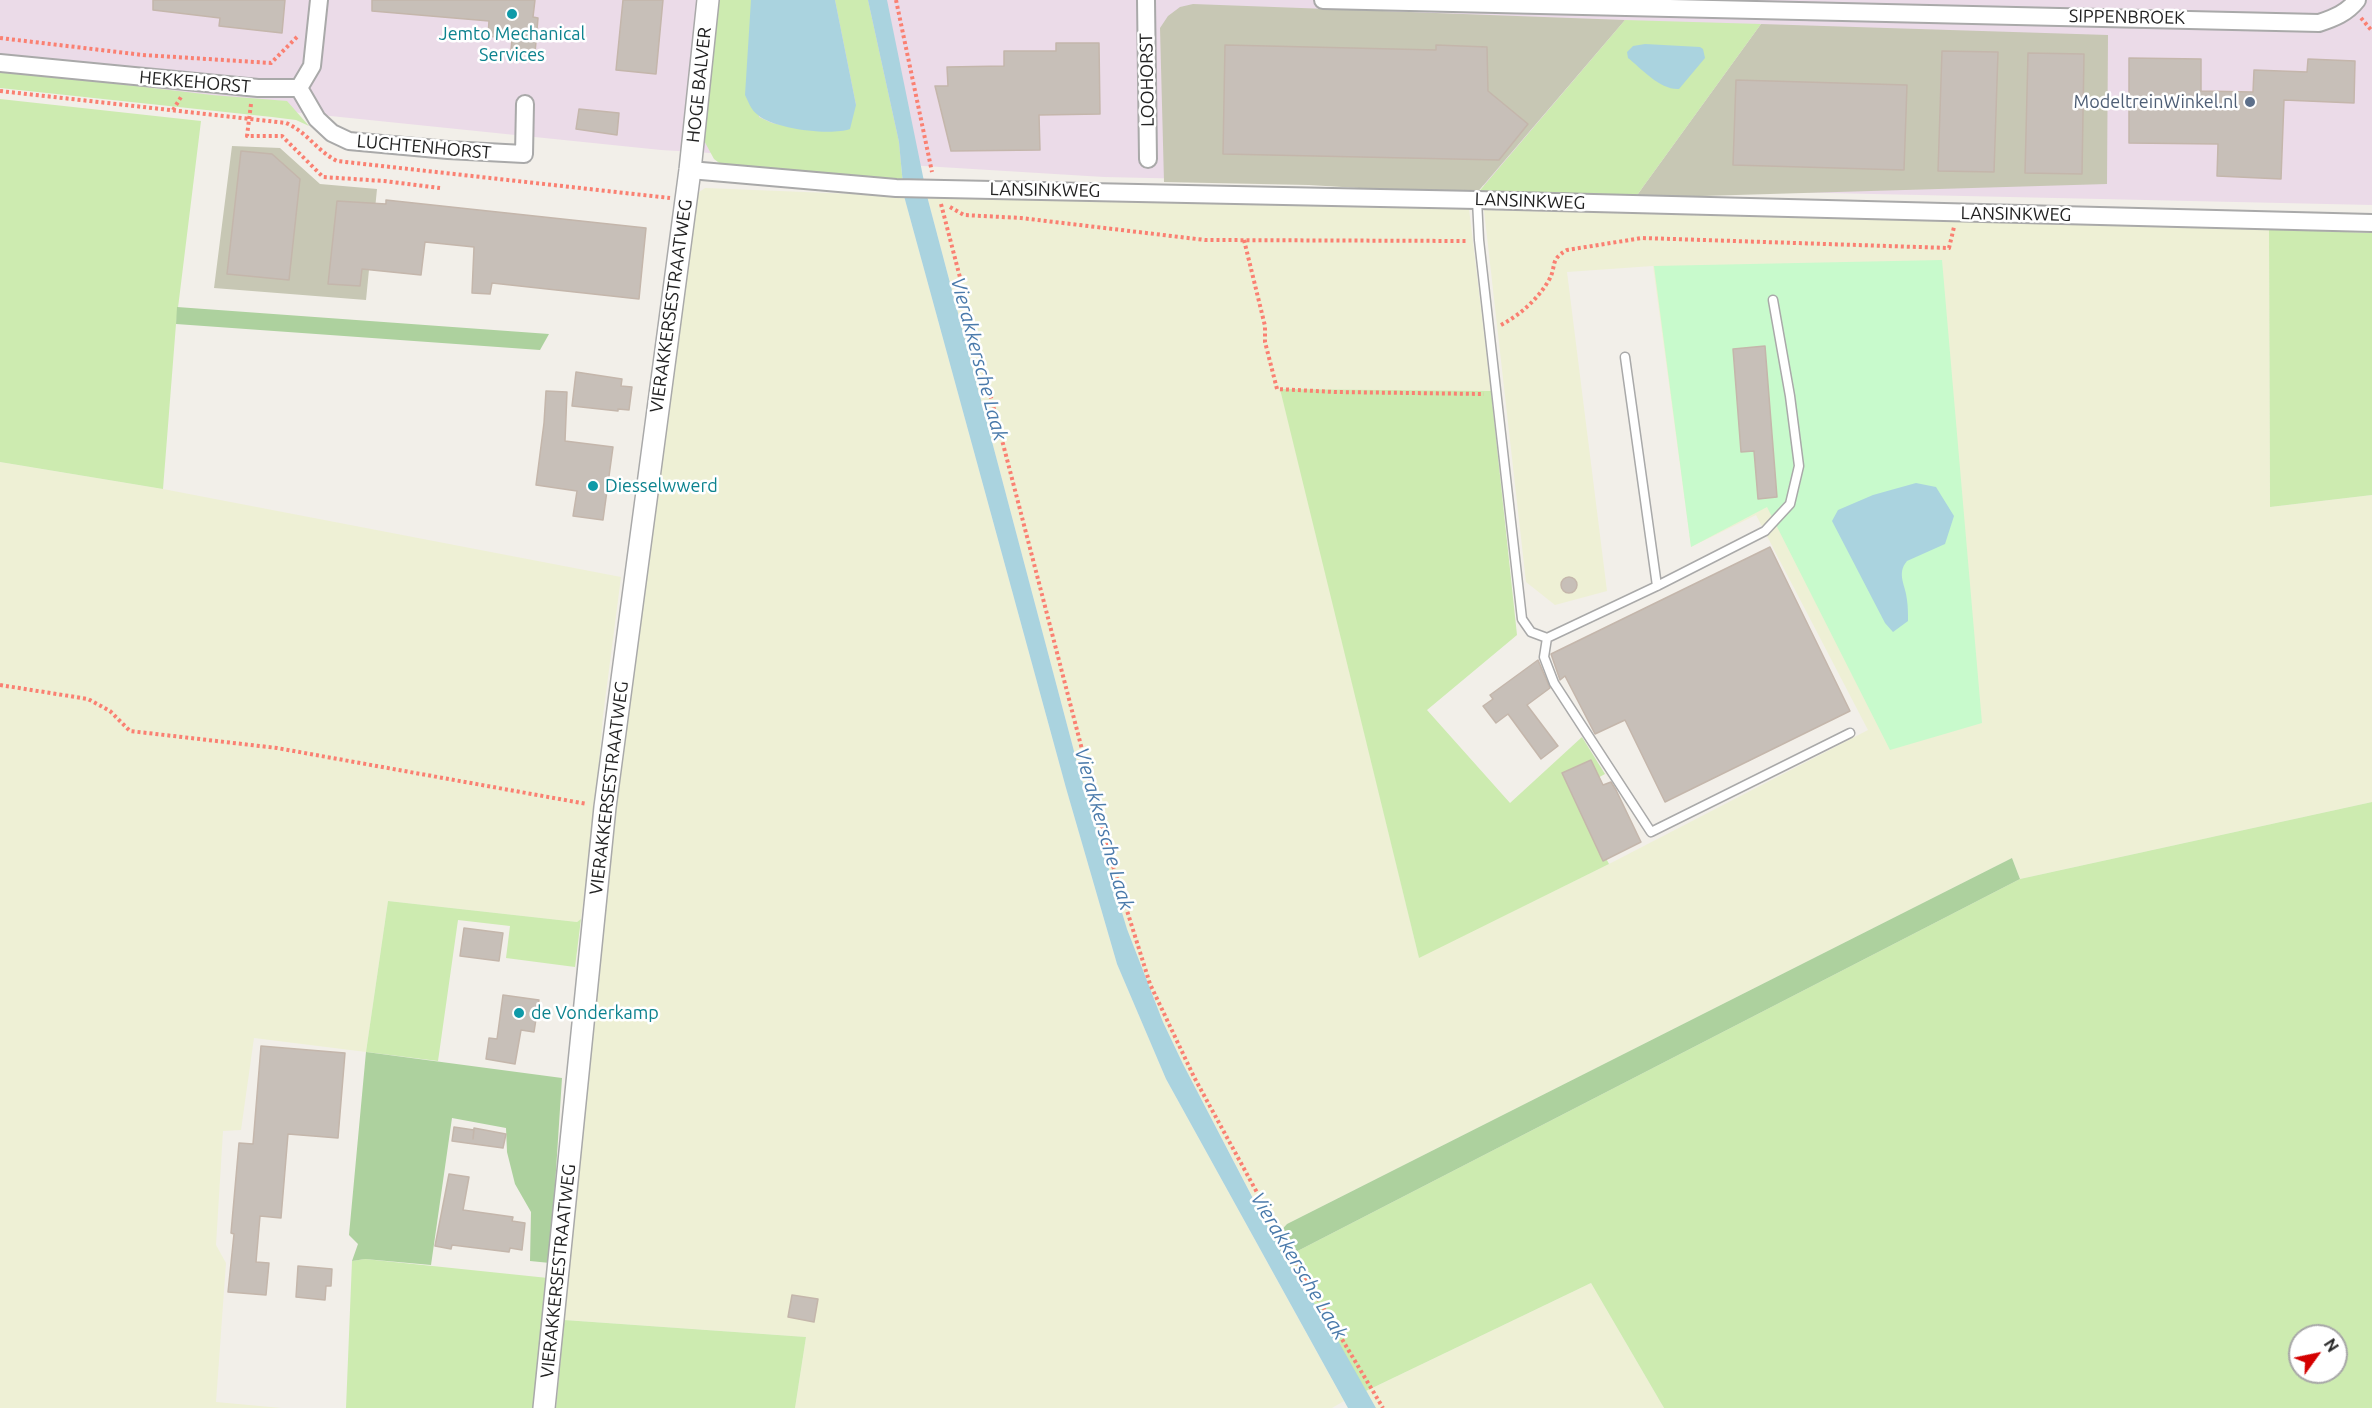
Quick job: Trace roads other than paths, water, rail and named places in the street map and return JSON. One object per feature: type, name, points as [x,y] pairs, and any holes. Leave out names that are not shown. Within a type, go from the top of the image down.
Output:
[{"type":"street","points":[[299,88],[312,66],[320,0]]},
{"type":"street","name":"HOGE BALVER","points":[[690,170],[708,0]]},
{"type":"street","name":"LOOHORST","points":[[1146,0],[1148,159]]},
{"type":"street","name":"SIPPENBROEK","points":[[1323,0],[2319,23],[2334,18],[2354,3]]},
{"type":"street","name":"HEKKEHORST","points":[[0,63],[254,87],[299,88]]},
{"type":"street","name":"LUCHTENHORST","points":[[299,88],[317,119],[332,133],[349,141],[448,150],[524,154],[525,104]]},
{"type":"street","name":"LANSINKWEG","points":[[690,170],[896,188],[2372,223]]},
{"type":"street","name":"VIERAKKERSESTRAATWEG","points":[[544,1408],[604,807],[690,170]]},
{"type":"lane","points":[[1477,200],[1479,240],[1522,619],[1532,632],[1547,638],[1657,586],[1764,531],[1790,504],[1799,466],[1790,396],[1773,300]]},
{"type":"lane","points":[[1625,357],[1657,586]]},
{"type":"lane","points":[[1547,638],[1544,657],[1554,683],[1650,831],[1850,733]]},
{"type":"water","points":[[751,0],[835,0],[856,105],[850,129],[830,132],[789,127],[766,120],[750,106],[745,95]]},
{"type":"water","points":[[868,0],[887,0],[927,196],[1079,770],[1127,929],[1163,1022],[1183,1064],[1284,1258],[1332,1330],[1376,1408],[1348,1408],[1166,1079],[1117,964],[1066,788],[904,196],[899,142]]},
{"type":"water","points":[[1645,44],[1700,47],[1703,49],[1705,58],[1679,89],[1672,88],[1658,83],[1628,58],[1627,52],[1633,46]]},
{"type":"water","points":[[1916,483],[1936,487],[1954,516],[1945,544],[1907,561],[1904,566],[1902,575],[1908,621],[1893,632],[1885,623],[1832,521],[1838,510],[1873,495]]},
{"type":"place","name":"Jemto Mechanical Services","points":[[512,14]]},
{"type":"place","name":"ModeltreinWinkel.nl","points":[[2250,102]]},
{"type":"place","name":"Diesselwwerd","points":[[593,486]]},
{"type":"place","name":"de Vonderkamp","points":[[519,1013]]},
{"type":"water label","name":"Vierakkersche Laak","points":[[979,359]]},
{"type":"water label","name":"Vierakkersche Laak","points":[[1104,829]]},
{"type":"water label","name":"Vierakkersche Laak","points":[[1299,1266]]}]
